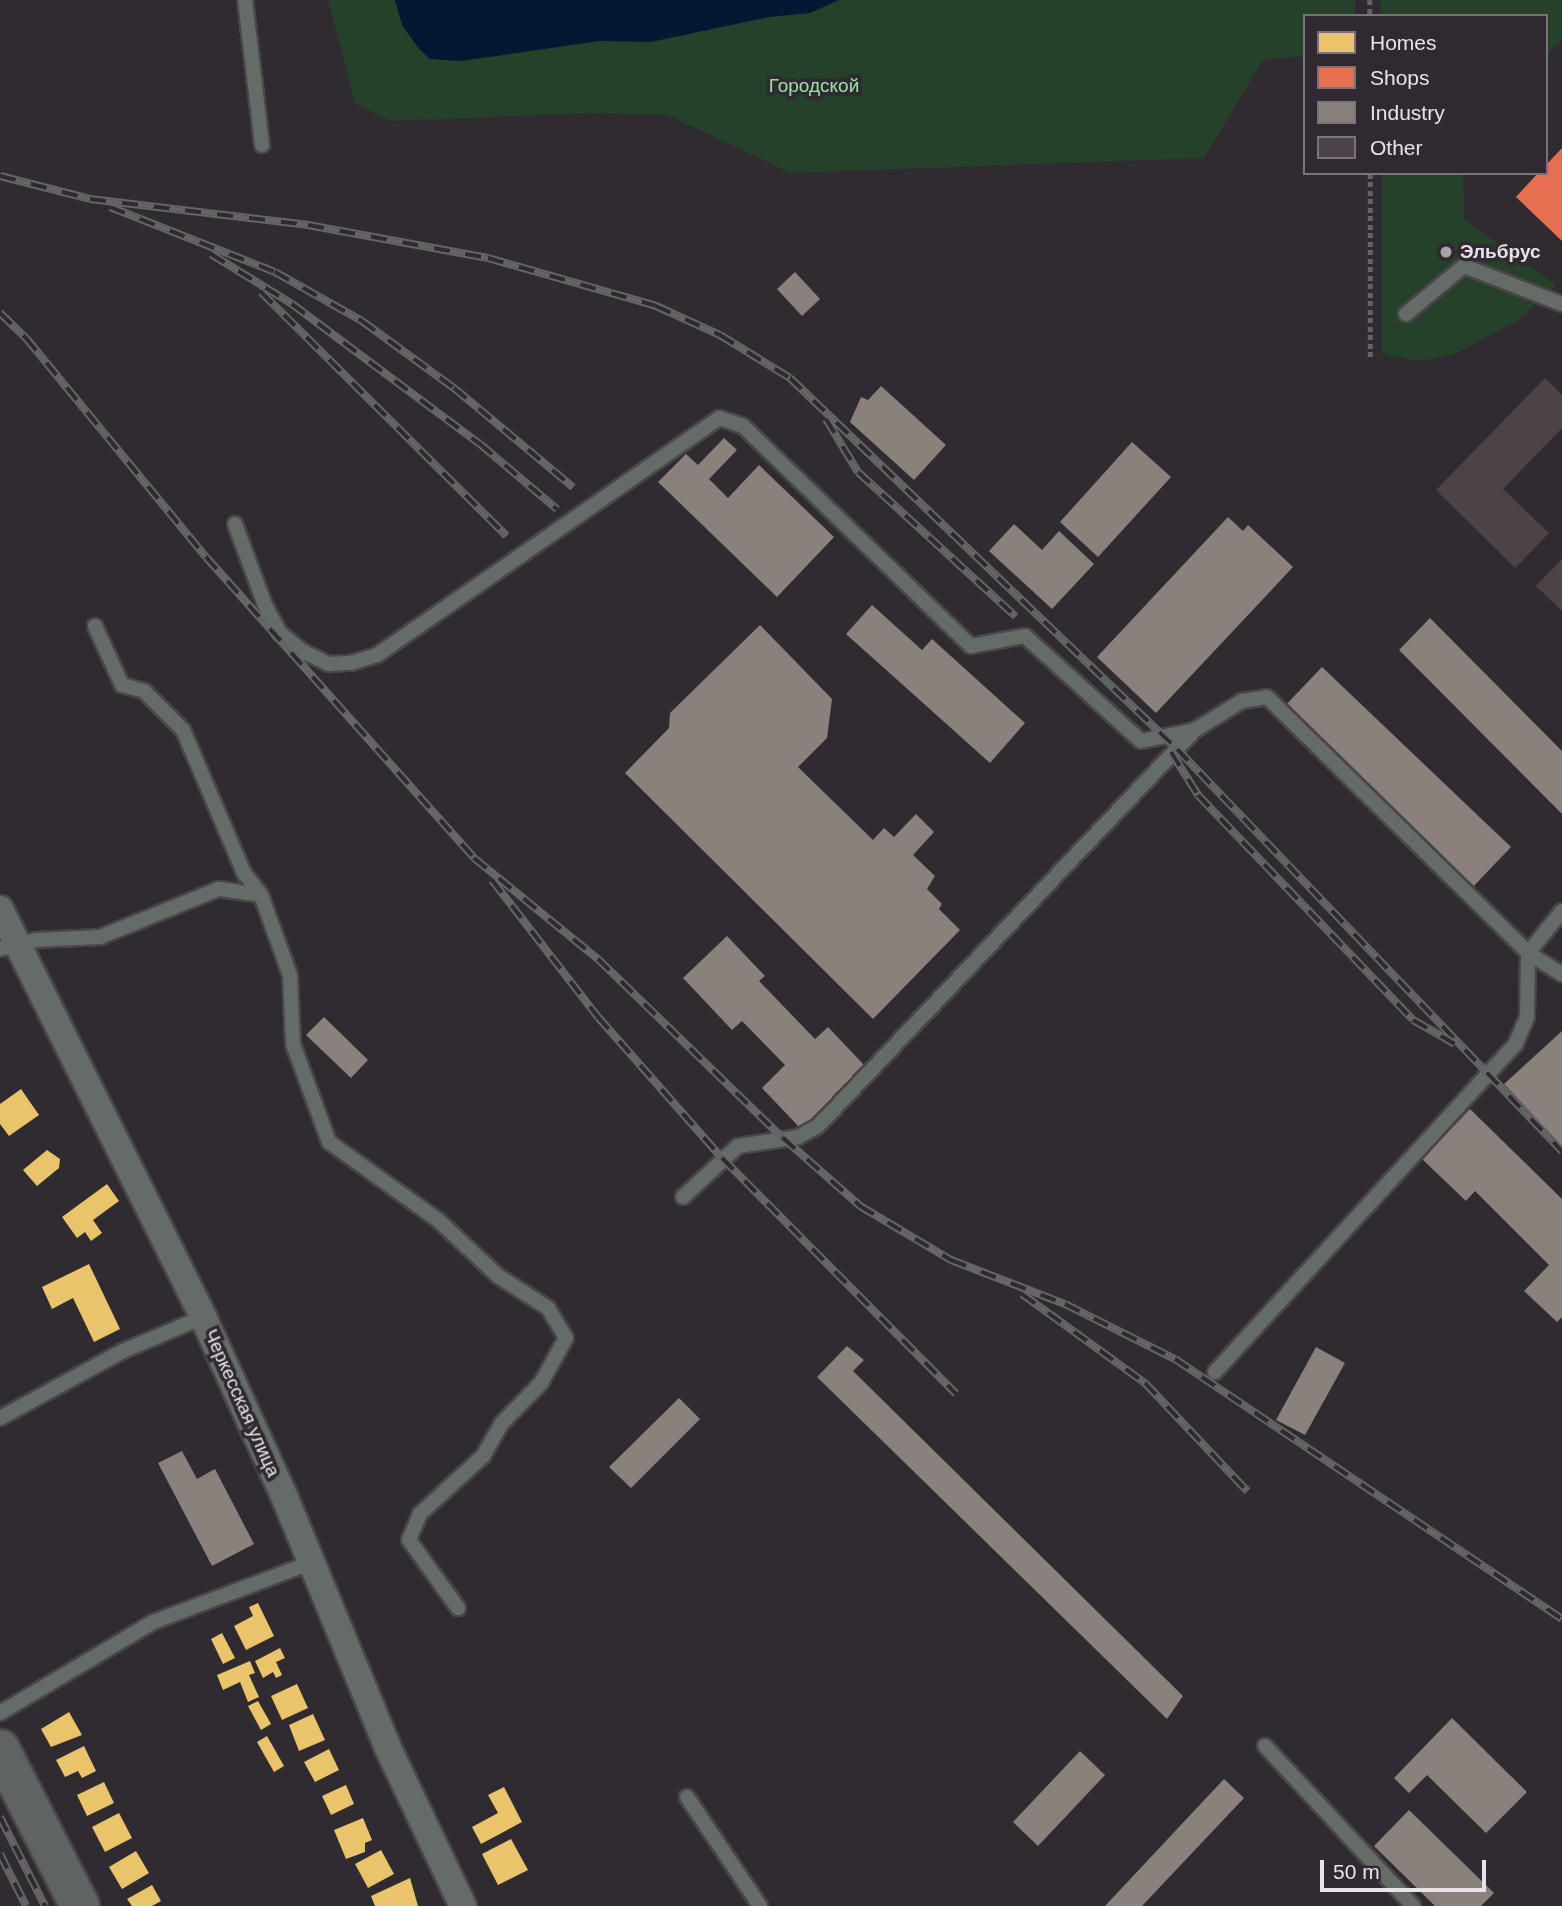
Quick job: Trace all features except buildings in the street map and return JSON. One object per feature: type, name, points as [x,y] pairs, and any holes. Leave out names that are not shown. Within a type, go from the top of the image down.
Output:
[{"type":"main road","points":[[0,1749],[79,1906]]},
{"type":"street","name":"Черкесская улица","points":[[0,909],[7,946],[203,1317],[387,1746],[463,1906]]},
{"type":"lane","points":[[245,0],[262,145]]},
{"type":"lane","points":[[1406,314],[1464,266],[1562,304]]},
{"type":"lane","points":[[235,524],[265,605],[280,633],[302,651],[329,664],[351,663],[377,655],[719,418],[743,426],[971,646],[1025,636],[1141,741],[1195,730]]},
{"type":"lane","points":[[95,626],[122,685],[144,691],[183,730],[244,873],[261,895],[290,975],[293,1044],[303,1081],[329,1142],[438,1220],[498,1276],[548,1308],[566,1338],[541,1383],[502,1423],[483,1456],[420,1514],[409,1540],[458,1608]]},
{"type":"lane","points":[[683,1197],[738,1146],[798,1137],[818,1126],[1195,730],[1242,701],[1267,697],[1528,953],[1562,974]]},
{"type":"lane","points":[[7,946],[100,937],[219,889],[261,895]]},
{"type":"lane","points":[[1215,1372],[1516,1043],[1527,1017],[1528,953],[1562,911]]},
{"type":"lane","points":[[0,1418],[123,1351],[203,1317]]},
{"type":"lane","points":[[0,1713],[153,1622],[310,1563]]},
{"type":"lane","points":[[1265,1746],[1413,1906]]},
{"type":"lane","points":[[687,1797],[760,1906]]},
{"type":"path","points":[[1370,175],[1370,357]]},
{"type":"green space","name":"Городской","points":[[328,0],[1355,0],[1355,14],[1303,14],[1303,56],[1263,60],[1204,158],[791,173],[668,115],[593,113],[391,121],[355,103]]},
{"type":"green space","points":[[1380,0],[1562,0],[1562,40],[1548,52],[1548,14],[1381,14]]},
{"type":"green space","name":"Эльбрус","points":[[1382,175],[1463,175],[1464,219],[1556,285],[1519,320],[1452,355],[1417,361],[1382,354]]},
{"type":"water","points":[[395,0],[839,0],[810,13],[769,17],[651,42],[599,41],[461,61],[430,59],[419,49],[402,25]]},
{"type":"railway","points":[[0,176],[90,199],[308,225],[488,258],[656,306],[720,335],[790,378],[1177,749],[1562,1151]]},
{"type":"railway","points":[[110,207],[275,272],[362,321],[454,388],[573,487]]},
{"type":"railway","points":[[211,254],[292,304],[480,444],[557,509]]},
{"type":"railway","points":[[261,292],[507,536]]},
{"type":"railway","points":[[0,313],[26,338],[206,557],[474,858],[598,959],[783,1138],[860,1206],[951,1260],[1065,1304],[1175,1359],[1562,1619]]},
{"type":"railway","points":[[826,419],[858,472],[1016,617]]},
{"type":"railway","points":[[1171,752],[1198,795],[1413,1020],[1455,1044]]},
{"type":"railway","points":[[492,880],[598,1017],[722,1158],[956,1394]]},
{"type":"railway","points":[[1022,1294],[1145,1383],[1247,1491]]},
{"type":"railway","points":[[0,1817],[45,1906]]},
{"type":"railway","points":[[0,1854],[26,1906]]},
{"type":"place","name":"Эльбрус","points":[[1446,252]]}]
